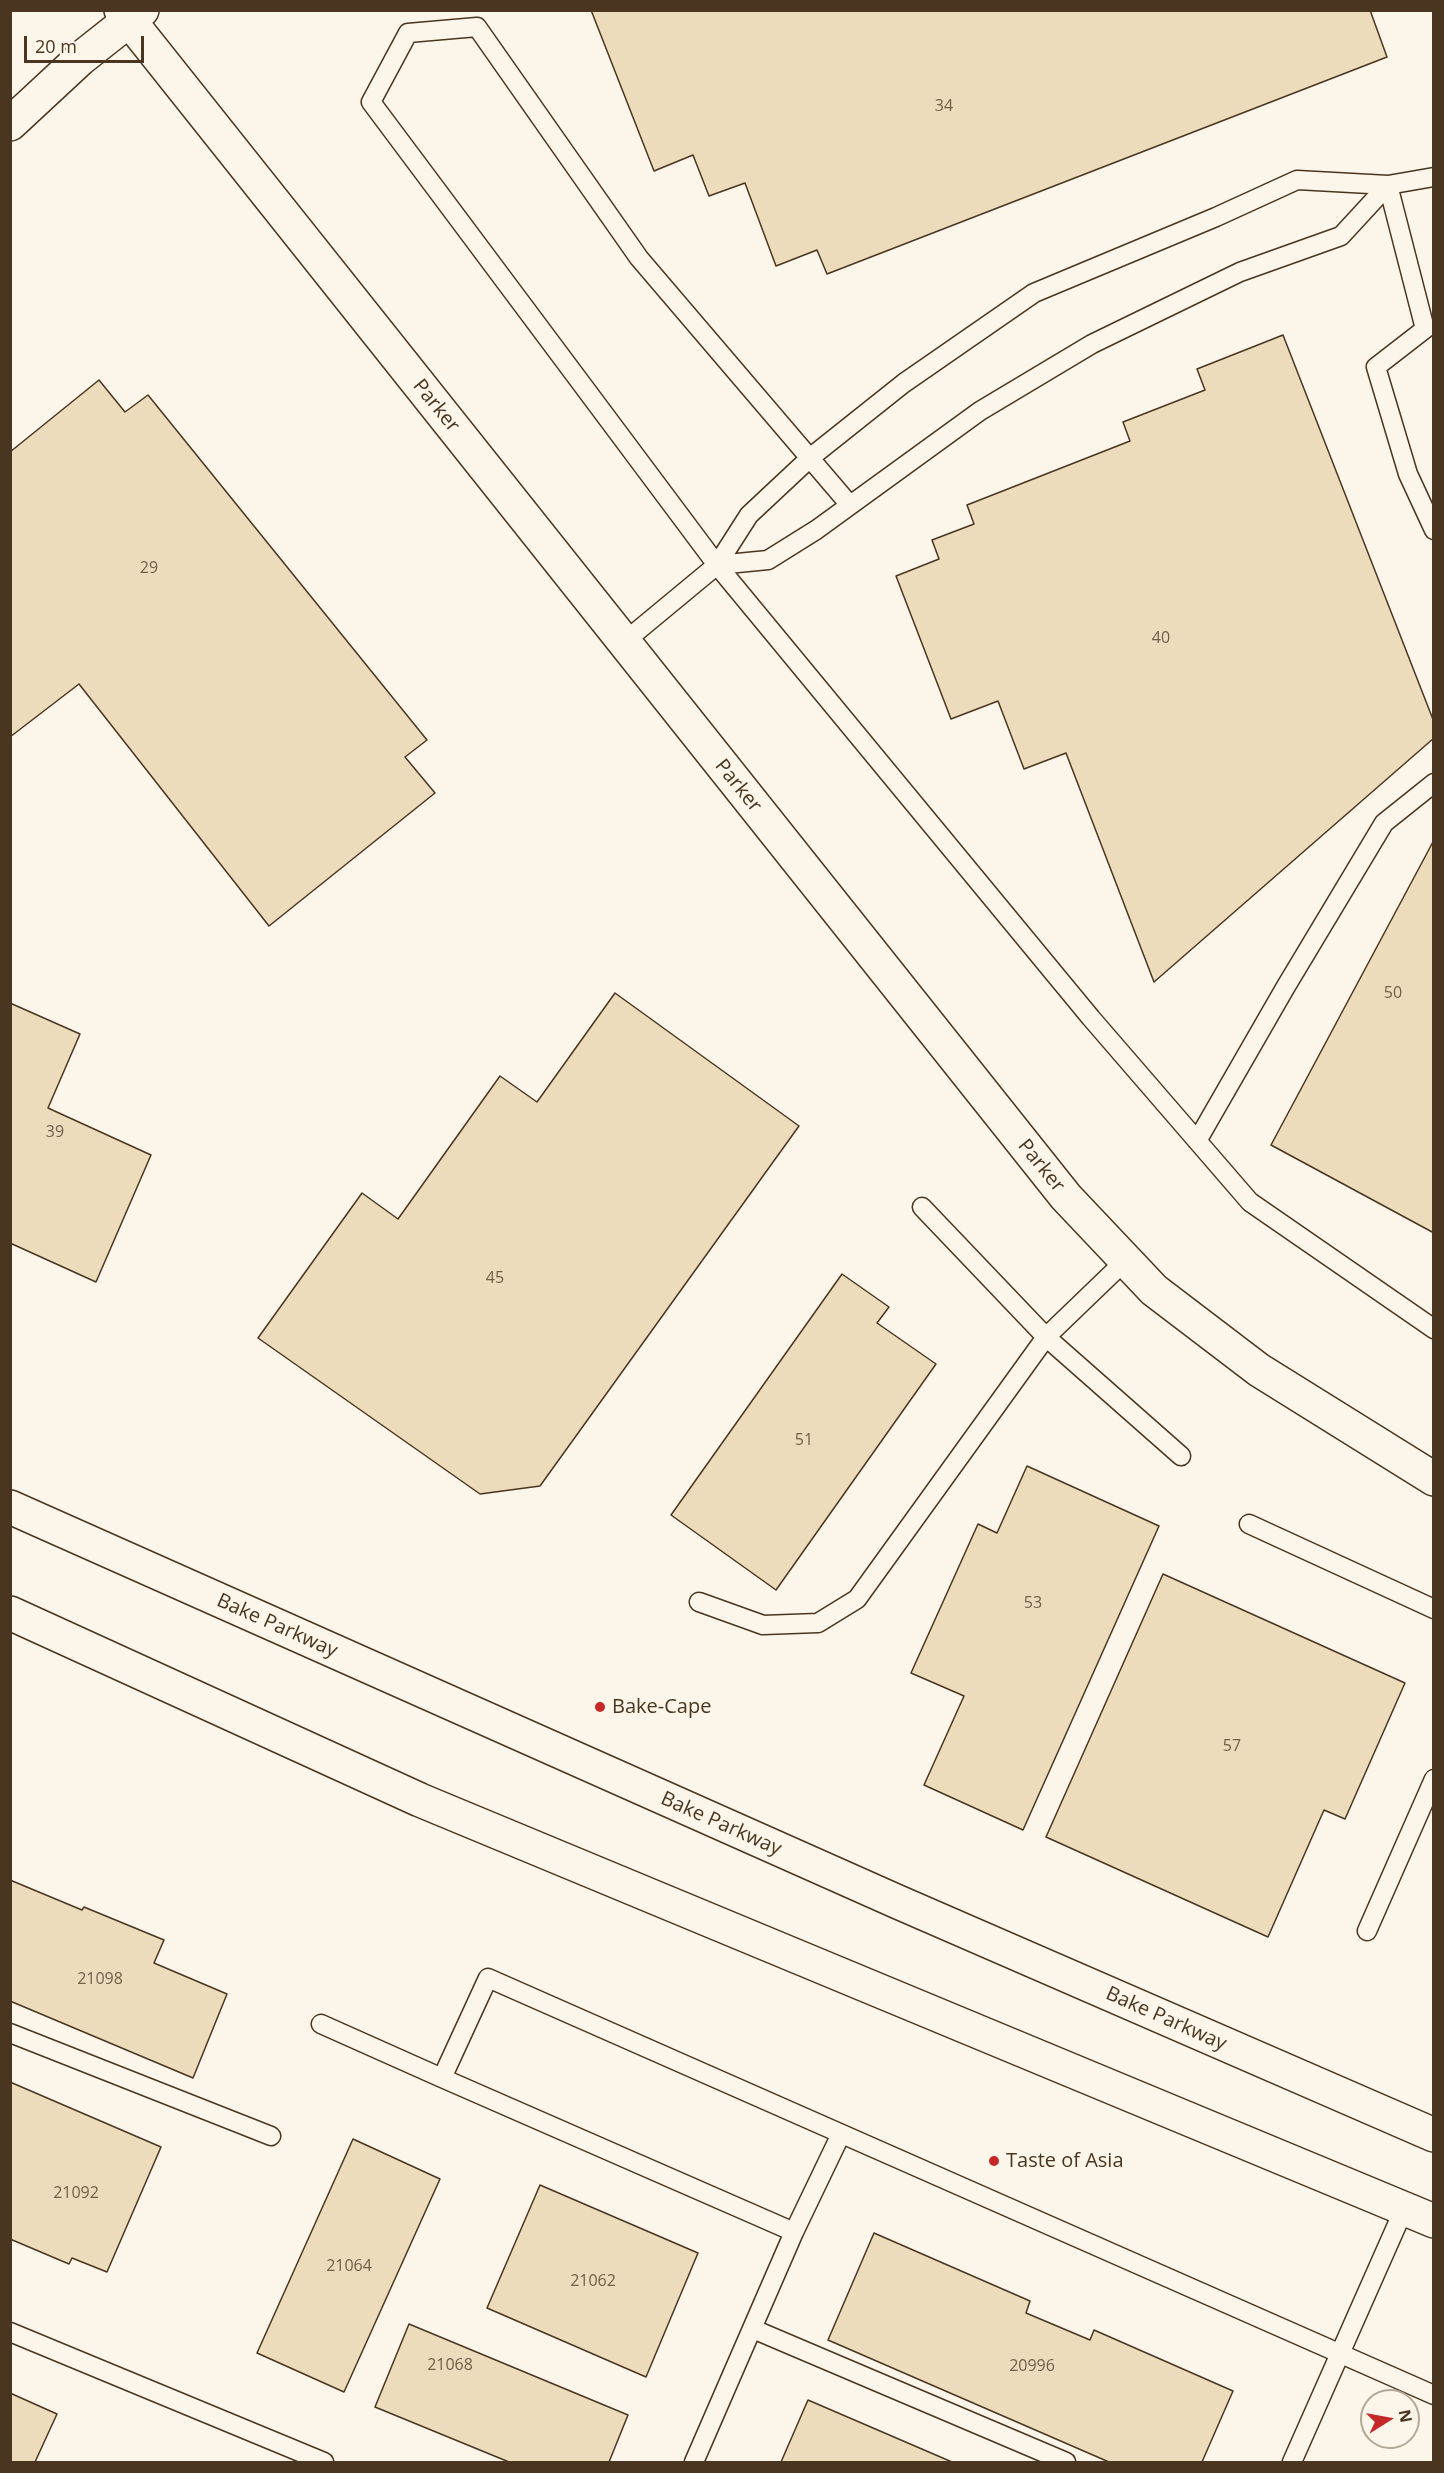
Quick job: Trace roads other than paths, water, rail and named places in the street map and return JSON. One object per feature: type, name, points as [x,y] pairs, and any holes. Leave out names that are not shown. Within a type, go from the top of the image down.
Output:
[{"type":"main road","points":[[10,124],[131,14]]},
{"type":"main road","name":"Parker","points":[[131,14],[624,642],[1066,1197],[1154,1290],[1259,1370],[1434,1479]]},
{"type":"main road","name":"Bake Parkway","points":[[10,1507],[898,1902],[1434,2135]]},
{"type":"main road","points":[[10,1613],[420,1800],[1434,2221]]},
{"type":"lane","points":[[849,504],[639,258],[477,27],[408,33],[371,102],[717,565],[1091,1018],[1250,1202],[1434,1329]]},
{"type":"lane","points":[[624,642],[717,565],[749,515],[811,457],[904,382],[1034,293],[1216,217],[1297,180],[1388,185],[1434,177]]},
{"type":"lane","points":[[717,565],[768,560],[816,530],[980,411],[1092,344],[1240,272],[1341,236],[1388,185]]},
{"type":"lane","points":[[1388,185],[1430,330],[1376,367],[1408,474],[1434,530]]},
{"type":"lane","points":[[1197,1141],[1384,823],[1434,783]]},
{"type":"lane","points":[[922,1207],[1046,1337],[1181,1456]]},
{"type":"lane","points":[[699,1602],[763,1625],[818,1623],[857,1599],[1046,1337],[1126,1260]]},
{"type":"lane","points":[[1249,1524],[1434,1609]]},
{"type":"lane","points":[[1367,1931],[1434,1779]]},
{"type":"lane","points":[[442,2079],[488,1978],[1434,2395]]},
{"type":"lane","points":[[321,2024],[794,2232]]},
{"type":"lane","points":[[10,2033],[271,2136]]},
{"type":"lane","points":[[694,2463],[794,2232],[841,2134]]},
{"type":"lane","points":[[1292,2463],[1404,2208]]},
{"type":"lane","points":[[753,2329],[1066,2463]]},
{"type":"lane","points":[[10,2332],[324,2463]]},
{"type":"place","name":"Bake-Cape","points":[[600,1707]]},
{"type":"place","name":"Taste of Asia","points":[[994,2161]]}]
